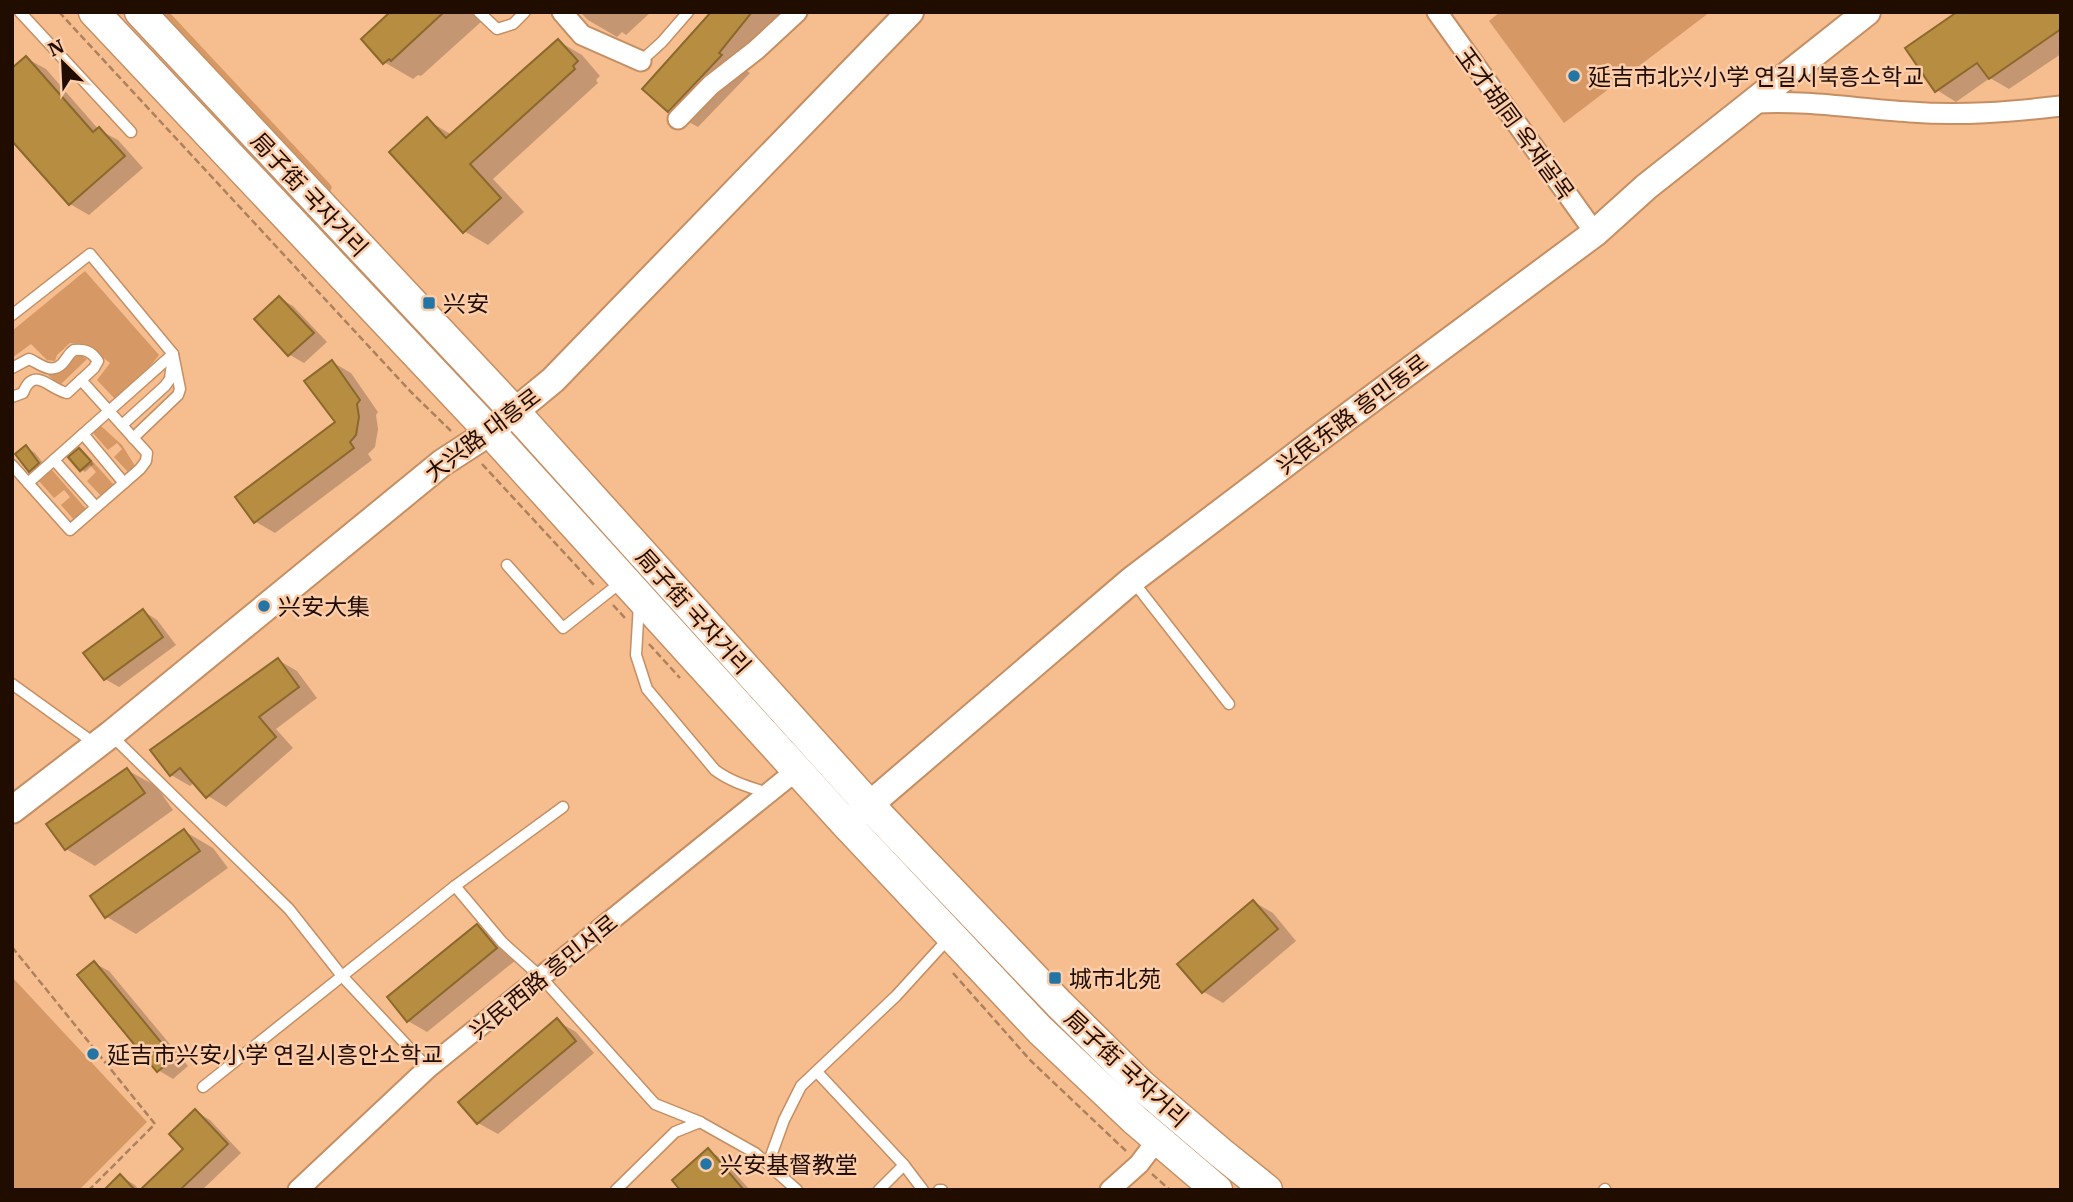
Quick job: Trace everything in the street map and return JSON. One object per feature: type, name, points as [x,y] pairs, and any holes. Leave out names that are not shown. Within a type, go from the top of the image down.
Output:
[{"type":"main road","name":"局子街 국자거리","points":[[94,12],[490,432],[846,824],[1040,1030],[1217,1190]]},
{"type":"main road","name":"局子街 국자거리","points":[[141,12],[514,411],[870,806],[1059,1004],[1141,1085],[1267,1190]]},
{"type":"street","points":[[562,12],[582,35],[640,61]]},
{"type":"street","points":[[678,119],[711,85],[756,50],[797,12]]},
{"type":"street","name":"大兴路 대흥로","points":[[12,810],[104,740],[443,463],[490,432],[553,380],[910,12]]},
{"type":"street","name":"玉才胡同 옥재골목","points":[[1437,12],[1595,233]]},
{"type":"street","name":"兴民东路 흥민동로","points":[[846,824],[1132,580],[1595,233],[1646,187],[1867,12]]},
{"type":"street","points":[[1755,103],[1789,101],[1911,112],[1988,114],[2061,106]]},
{"type":"street","name":"兴民西路 흥민서로","points":[[298,1190],[428,1068],[797,770]]},
{"type":"street","points":[[1110,1190],[1139,1164],[1158,1139]]},
{"type":"lane","points":[[20,12],[131,132]]},
{"type":"lane","points":[[479,12],[497,29],[513,24],[525,12]]},
{"type":"lane","points":[[640,61],[662,42],[688,12]]},
{"type":"lane","points":[[12,315],[90,254],[173,354],[180,388],[178,396],[133,438]]},
{"type":"lane","points":[[12,368],[29,359],[42,367],[55,369],[61,366],[74,349],[92,353],[98,361],[94,369],[67,393],[60,392],[46,382],[31,380],[23,393],[12,397]]},
{"type":"lane","points":[[28,483],[173,354]]},
{"type":"lane","points":[[122,425],[170,379],[173,354]]},
{"type":"lane","points":[[12,465],[70,530],[146,461],[147,453],[81,380]]},
{"type":"lane","points":[[83,434],[124,483]]},
{"type":"lane","points":[[54,460],[96,508]]},
{"type":"lane","points":[[507,565],[563,628],[632,588],[636,656],[647,688],[724,778],[769,793]]},
{"type":"lane","points":[[1132,580],[1229,704]]},
{"type":"lane","points":[[12,684],[104,740],[289,909],[342,976],[428,1068]]},
{"type":"lane","points":[[203,1087],[455,886],[563,807]]},
{"type":"lane","points":[[455,886],[502,942],[542,978],[655,1104],[700,1122],[755,1153],[797,1190]]},
{"type":"lane","points":[[768,1164],[800,1086],[897,996],[951,935]]},
{"type":"lane","points":[[817,1072],[904,1165],[923,1190]]},
{"type":"lane","points":[[616,1190],[675,1132],[700,1122]]},
{"type":"lane","points":[[879,1190],[904,1165]]},
{"type":"path","points":[[12,947],[155,1124],[89,1190]]},
{"type":"shaded area","points":[[157,12],[169,12],[329,183],[332,187],[330,192],[326,192]]},
{"type":"shaded area","name":"延吉市北兴小学 연길시북흥소학교","points":[[1500,12],[1710,12],[1564,123],[1489,21]]},
{"type":"shaded area","points":[[85,271],[159,355],[144,374],[115,399],[97,380],[110,363],[86,344],[70,343],[57,355],[55,361],[47,360],[31,344],[12,358],[12,331]]},
{"type":"shaded area","points":[[80,355],[87,359],[60,385],[48,375],[63,370]]},
{"type":"shaded area","points":[[101,426],[122,445],[135,466],[128,472],[114,457],[122,449],[117,443],[108,450],[93,433]]},
{"type":"shaded area","points":[[78,445],[113,484],[101,496],[87,481],[96,472],[90,465],[80,473],[65,456]]},
{"type":"shaded area","points":[[52,470],[87,510],[75,521],[61,505],[70,497],[64,490],[54,498],[39,481]]},
{"type":"shaded area","points":[[12,977],[147,1122],[79,1190],[12,1190]]},
{"type":"building","points":[[390,12],[444,12],[391,61],[389,59],[383,64],[361,39]]},
{"type":"building","points":[[711,12],[752,12],[719,53],[722,55],[668,112],[642,89]]},
{"type":"building","points":[[1957,12],[2061,12],[2061,29],[1989,79],[1977,63],[1935,92],[1905,48]]},
{"type":"building","points":[[558,39],[578,61],[573,66],[575,69],[470,164],[501,198],[463,233],[389,152],[427,117],[446,138]]},
{"type":"building","points":[[26,56],[93,132],[99,127],[125,156],[69,205],[12,141],[12,68]]},
{"type":"building","points":[[279,296],[314,333],[288,356],[254,319]]},
{"type":"building","points":[[332,360],[360,400],[357,404],[359,417],[356,435],[350,442],[354,448],[254,523],[235,497],[335,422],[304,381]]},
{"type":"building","points":[[26,445],[39,463],[29,472],[15,454]]},
{"type":"building","points":[[79,448],[91,461],[80,471],[68,457]]},
{"type":"building","points":[[143,609],[163,637],[104,680],[83,653]]},
{"type":"building","points":[[278,658],[299,687],[259,717],[276,737],[206,798],[180,768],[170,776],[150,750]]},
{"type":"building","points":[[127,768],[145,793],[65,850],[46,824]]},
{"type":"building","points":[[184,829],[200,851],[105,918],[90,896]]},
{"type":"building","points":[[1253,900],[1278,929],[1202,993],[1177,964]]},
{"type":"building","points":[[477,924],[497,948],[407,1022],[387,997]]},
{"type":"building","points":[[94,961],[174,1058],[157,1072],[77,975]]},
{"type":"building","points":[[557,1018],[576,1041],[477,1124],[458,1102]]},
{"type":"building","points":[[195,1109],[228,1144],[180,1190],[140,1190],[183,1149],[169,1134]]},
{"type":"building","name":"兴安基督教堂","points":[[708,1148],[744,1190],[680,1190],[672,1180]]},
{"type":"building","points":[[120,1174],[135,1190],[104,1190]]},
{"type":"place","name":"延吉市北兴小学 연길시북흥소학교","points":[[1574,76]]},
{"type":"place","name":"兴安","points":[[429,303]]},
{"type":"place","name":"兴安大集","points":[[264,606]]},
{"type":"place","name":"城市北苑","points":[[1055,978]]},
{"type":"place","name":"延吉市兴安小学 연길시흥안소학교","points":[[93,1054]]},
{"type":"place","name":"兴安基督教堂","points":[[706,1164]]}]
